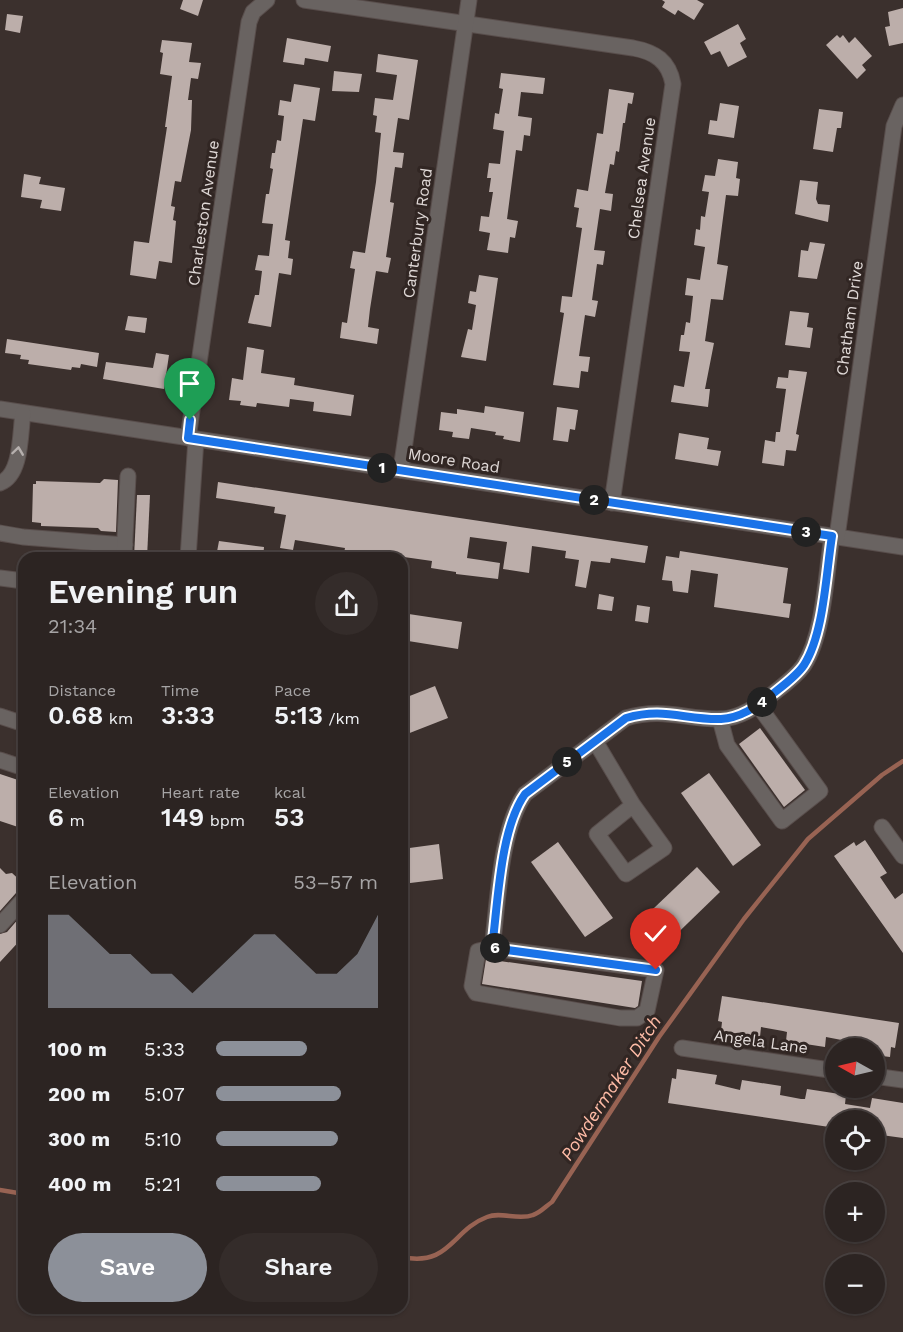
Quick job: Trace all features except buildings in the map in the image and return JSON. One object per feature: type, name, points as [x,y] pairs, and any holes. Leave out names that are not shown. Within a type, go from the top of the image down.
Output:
[{"type":"street","name":"Charleston Avenue","points":[[188,552],[192,439],[249,22],[253,12],[267,0]]},
{"type":"street","points":[[304,0],[466,24]]},
{"type":"street","name":"Canterbury Road","points":[[401,470],[470,0]]},
{"type":"street","name":"Chelsea Avenue","points":[[466,24],[648,51],[659,57],[671,75],[673,84],[612,503]]},
{"type":"street","name":"Chatham Drive","points":[[720,719],[735,717],[758,705],[803,667],[813,648],[835,537],[894,126],[903,105]]},
{"type":"street","name":"Moore Road","points":[[0,409],[903,547]]},
{"type":"street","points":[[0,483],[7,480],[15,466],[23,413]]},
{"type":"street","points":[[0,533],[124,552],[128,476]]},
{"type":"street","points":[[0,578],[18,580]]},
{"type":"street","points":[[492,948],[505,848],[517,806],[525,794],[626,718],[643,713],[662,712],[720,719],[727,746],[782,821],[820,791],[758,705]]},
{"type":"street","points":[[0,716],[18,722]]},
{"type":"street","points":[[595,741],[633,805],[664,848],[626,874],[597,834],[633,805]]},
{"type":"street","points":[[0,760],[18,766]]},
{"type":"street","points":[[882,827],[903,856]]},
{"type":"street","points":[[0,925],[18,906]]},
{"type":"street","points":[[492,948],[656,970],[647,1011],[637,1018],[620,1018],[477,993],[472,986],[478,951],[492,948]]},
{"type":"street","name":"Angela Lane","points":[[682,1048],[825,1069]]},
{"type":"street","points":[[885,1078],[903,1080]]},
{"type":"waterway","name":"Powdermaker Ditch","points":[[408,1258],[431,1257],[441,1252],[475,1223],[492,1215],[527,1217],[538,1213],[552,1202],[659,1037],[744,919],[808,839],[882,775],[903,761]]},
{"type":"waterway","name":"Powdermaker Ditch","points":[[0,1190],[18,1193]]},
{"type":"route","points":[[190,420],[188,438],[832,536],[813,648],[803,667],[788,681],[758,705],[735,717],[720,719],[662,712],[643,713],[626,718],[525,794],[517,806],[505,848],[492,948],[656,970]]}]
